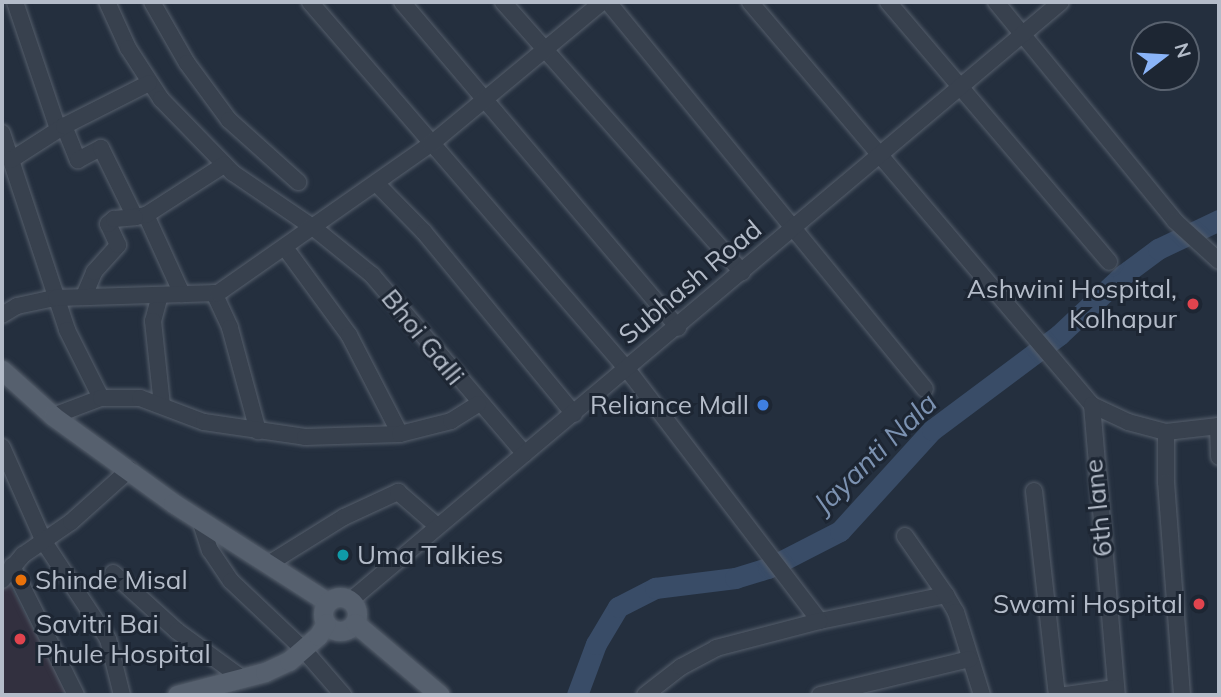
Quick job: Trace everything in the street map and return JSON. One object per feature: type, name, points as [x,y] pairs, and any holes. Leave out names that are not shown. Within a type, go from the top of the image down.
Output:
[{"type":"main road","points":[[2,370],[53,416],[200,520],[328,602]]},
{"type":"main road","points":[[338,596],[351,600],[357,611],[355,623],[340,631],[326,623],[323,612],[328,602],[338,596]]},
{"type":"main road","points":[[177,695],[223,690],[304,650],[326,623]]},
{"type":"main road","points":[[355,623],[440,695]]},
{"type":"street","points":[[15,2],[61,128],[78,160],[101,148],[182,294]]},
{"type":"street","name":"Bhoi Galli","points":[[107,2],[149,83],[225,165],[314,228],[372,275],[419,327],[478,404],[525,454]]},
{"type":"street","points":[[310,2],[627,369],[820,621]]},
{"type":"street","points":[[402,2],[486,97],[678,328]]},
{"type":"street","points":[[503,2],[742,272]]},
{"type":"street","points":[[2,315],[17,306],[56,298],[214,293],[286,250],[431,144],[602,2]]},
{"type":"street","points":[[607,2],[795,227],[925,389]]},
{"type":"street","points":[[750,2],[1092,405],[1128,422],[1166,432],[1218,426],[1219,457]]},
{"type":"street","points":[[888,2],[1109,262]]},
{"type":"street","points":[[996,2],[1025,34],[1175,221],[1217,260]]},
{"type":"street","name":"Subhash Road","points":[[351,600],[436,525],[678,328],[879,153],[1061,2]]},
{"type":"street","points":[[158,3],[229,120],[298,182]]},
{"type":"street","points":[[11,160],[61,128],[149,83]]},
{"type":"street","points":[[2,133],[56,298],[101,398]]},
{"type":"street","points":[[84,296],[94,272],[118,245],[108,225],[114,219],[141,216],[225,165]]},
{"type":"street","points":[[377,184],[424,232],[574,414]]},
{"type":"street","points":[[286,250],[349,335],[400,434]]},
{"type":"street","points":[[214,293],[230,328],[258,431]]},
{"type":"street","points":[[160,295],[153,321],[162,405]]},
{"type":"street","points":[[53,416],[101,398],[140,398],[204,422],[305,437],[400,434],[451,421],[478,404]]},
{"type":"street","name":"6th lane","points":[[1092,405],[1117,692]]},
{"type":"street","points":[[1166,432],[1166,482],[1182,695]]},
{"type":"street","points":[[2,447],[44,542],[108,639],[122,695]]},
{"type":"street","points":[[2,580],[12,566],[130,469]]},
{"type":"street","points":[[270,563],[344,517],[398,492],[436,525]]},
{"type":"street","points":[[1034,492],[1057,695]]},
{"type":"street","points":[[200,520],[210,550],[231,581],[304,650],[343,695]]},
{"type":"street","points":[[905,536],[946,595],[982,695]]},
{"type":"street","points":[[12,566],[76,695]]},
{"type":"street","points":[[113,573],[177,631],[243,679]]},
{"type":"street","points":[[645,695],[681,667],[716,648],[820,621],[946,595]]},
{"type":"street","points":[[820,695],[970,659]]},
{"type":"street","points":[[1066,695],[1117,692]]},
{"type":"shaded area","name":"Savitri Bai Phule Hospital","points":[[8,582],[67,692],[2,695],[2,586]]},
{"type":"waterway","name":"Jayanti Nala","points":[[577,695],[596,644],[618,607],[655,588],[735,578],[768,568],[840,531],[932,430],[1059,335],[1123,275],[1158,249],[1219,220]]},
{"type":"place","name":"Ashwini Hospital, Kolhapur","points":[[1193,304]]},
{"type":"place","name":"Reliance Mall","points":[[763,405]]},
{"type":"place","name":"Uma Talkies","points":[[343,555]]},
{"type":"place","name":"Shinde Misal","points":[[21,580]]},
{"type":"place","name":"Swami Hospital","points":[[1199,604]]},
{"type":"place","name":"Savitri Bai Phule Hospital","points":[[20,639]]}]
